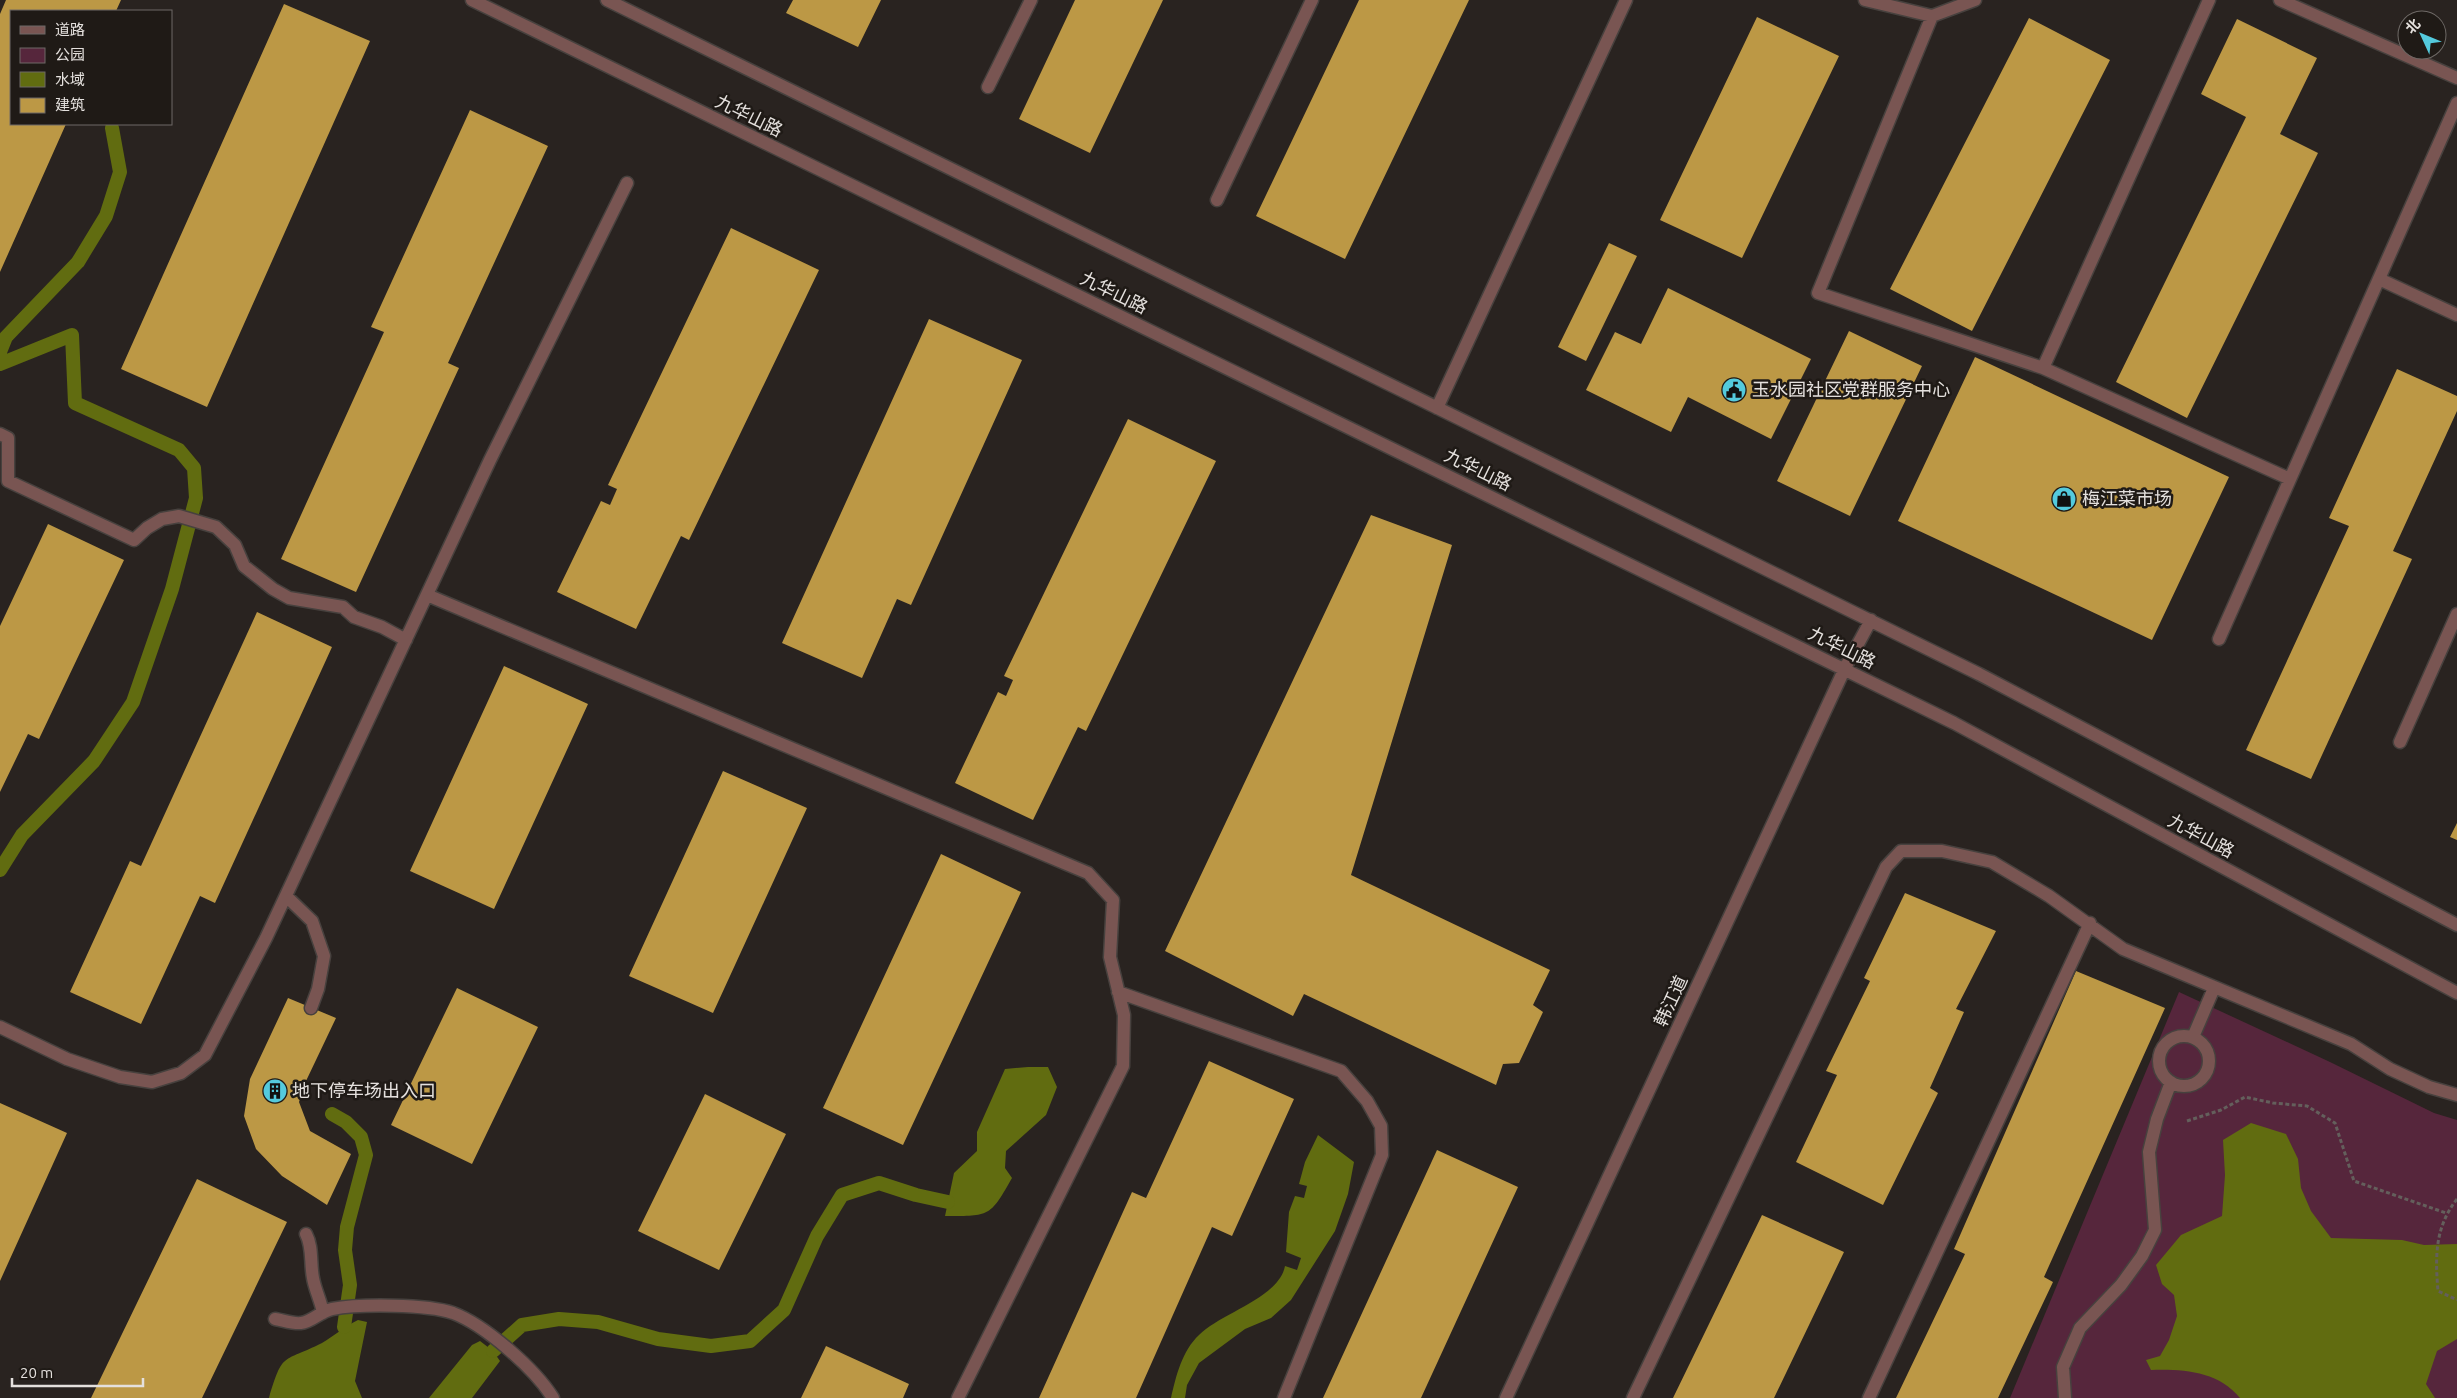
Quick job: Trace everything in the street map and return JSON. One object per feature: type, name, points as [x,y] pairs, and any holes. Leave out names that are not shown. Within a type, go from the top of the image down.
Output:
[{"type":"street","name":"九华山路","points":[[472,0],[1845,668],[1963,728],[2457,993]]},
{"type":"street","points":[[607,0],[1871,620],[1979,674],[2457,925]]},
{"type":"street","points":[[988,87],[1031,0]]},
{"type":"street","points":[[1217,200],[1312,0]]},
{"type":"street","points":[[1437,408],[1626,0]]},
{"type":"street","points":[[1865,0],[1932,16],[1974,0]]},
{"type":"street","points":[[2043,368],[2209,0]]},
{"type":"street","points":[[2280,0],[2457,78]]},
{"type":"street","points":[[1932,16],[1818,293],[2043,368],[2290,479]]},
{"type":"street","points":[[2218,639],[2457,103]]},
{"type":"street","points":[[0,1027],[66,1059],[120,1077],[152,1082],[181,1073],[205,1055],[222,1026],[286,896],[490,460],[627,183]]},
{"type":"street","points":[[2378,279],[2457,316]]},
{"type":"street","points":[[0,434],[8,438],[8,481],[134,540],[162,519],[179,516],[216,527],[235,545],[244,566],[273,589],[289,598],[343,607],[354,617],[382,627],[406,640]]},
{"type":"street","points":[[427,595],[1088,873],[1114,900],[1110,957],[1124,1015],[1123,1066],[958,1398]]},
{"type":"street","points":[[2400,742],[2457,614]]},
{"type":"street","name":"韩江道","points":[[1506,1398],[1845,668],[1871,620]]},
{"type":"street","points":[[1633,1398],[1886,867],[1901,851],[1942,850],[1992,862],[2090,924],[2123,949],[2351,1044],[2390,1069],[2429,1087],[2457,1095]]},
{"type":"street","points":[[286,896],[312,921],[324,956],[318,989],[312,1008]]},
{"type":"street","points":[[1869,1398],[2090,924]]},
{"type":"street","points":[[2193,1037],[2214,988]]},
{"type":"street","points":[[1118,992],[1341,1071],[1367,1101],[1381,1126],[1382,1155],[1284,1398]]},
{"type":"street","points":[[2177,1037],[2193,1037],[2200,1041],[2209,1054],[2208,1070],[2196,1083],[2188,1086],[2171,1082],[2161,1069],[2159,1062],[2164,1046],[2177,1037]]},
{"type":"street","points":[[2065,1398],[2063,1367],[2080,1328],[2121,1285],[2142,1256],[2155,1230],[2149,1152],[2156,1119],[2171,1082]]},
{"type":"street","points":[[306,1234],[310,1242],[314,1281],[326,1311]]},
{"type":"street","points":[[274,1319],[300,1324],[326,1311],[367,1307],[414,1307],[452,1313],[487,1330],[553,1398]]},
{"type":"path","points":[[2156,1119],[2190,1121],[2220,1110],[2245,1097],[2273,1103],[2307,1106],[2335,1123],[2354,1181],[2446,1213]]},
{"type":"path","points":[[2457,1198],[2446,1213],[2438,1236],[2435,1257],[2438,1291],[2457,1300]]},
{"type":"green space","points":[[2179,992],[2434,1113],[2457,1120],[2457,1398],[2010,1398]]},
{"type":"water","points":[[1048,1067],[1057,1087],[1046,1115],[1006,1151],[1005,1168],[1012,1178],[999,1200],[987,1212],[971,1216],[945,1216],[954,1173],[977,1151],[977,1132],[1005,1069]]},
{"type":"water","points":[[2251,1123],[2286,1134],[2298,1159],[2301,1188],[2311,1211],[2331,1238],[2402,1240],[2424,1245],[2457,1244],[2457,1339],[2437,1351],[2426,1384],[2435,1398],[2240,1398],[2231,1389],[2211,1377],[2187,1371],[2151,1370],[2146,1360],[2160,1356],[2169,1340],[2177,1316],[2174,1295],[2162,1284],[2156,1265],[2181,1235],[2222,1216],[2225,1175],[2223,1140]]},
{"type":"water","points":[[1318,1135],[1354,1162],[1348,1194],[1335,1231],[1291,1300],[1271,1318],[1245,1329],[1199,1363],[1187,1385],[1185,1398],[1171,1398],[1184,1356],[1193,1341],[1221,1319],[1261,1296],[1280,1277],[1285,1266],[1297,1270],[1301,1258],[1286,1252],[1289,1212],[1295,1196],[1304,1198],[1307,1186],[1299,1184],[1305,1162]]},
{"type":"water","points":[[358,1320],[367,1322],[355,1381],[362,1398],[269,1398],[281,1365],[286,1360],[322,1343]]},
{"type":"water","points":[[480,1341],[493,1351],[500,1361],[472,1398],[429,1398],[472,1345]]},
{"type":"building","points":[[6,0],[121,0],[116,10],[10,10],[10,125],[66,125],[0,272],[0,14]]},
{"type":"building","points":[[793,0],[881,0],[858,47],[786,13]]},
{"type":"building","points":[[1075,0],[1163,0],[1090,153],[1019,119]]},
{"type":"building","points":[[1359,0],[1469,0],[1345,259],[1256,216]]},
{"type":"building","points":[[284,4],[370,41],[207,407],[121,369]]},
{"type":"building","points":[[1757,17],[1839,56],[1742,258],[1660,220]]},
{"type":"building","points":[[2029,18],[2110,60],[1972,331],[1890,289]]},
{"type":"building","points":[[2237,19],[2317,58],[2280,134],[2318,153],[2187,418],[2116,382],[2246,117],[2201,94]]},
{"type":"building","points":[[470,110],[548,146],[448,363],[459,368],[356,592],[281,559],[384,332],[371,327]]},
{"type":"building","points":[[731,228],[819,270],[689,540],[681,536],[636,629],[557,592],[601,501],[610,505],[617,489],[608,485]]},
{"type":"building","points":[[1609,243],[1637,256],[1586,361],[1558,347]]},
{"type":"building","points":[[1668,288],[1811,359],[1771,439],[1688,397],[1671,432],[1586,390],[1615,332],[1641,344]]},
{"type":"building","points":[[929,319],[1022,360],[911,605],[897,599],[862,678],[782,643]]},
{"type":"building","points":[[1849,331],[1922,366],[1850,516],[1777,481]]},
{"type":"building","name":"梅江菜市场","points":[[1975,357],[2229,477],[2152,640],[1898,521]]},
{"type":"building","points":[[2397,369],[2457,396],[2457,411],[2393,551],[2412,559],[2311,779],[2246,750],[2349,526],[2329,518]]},
{"type":"building","points":[[1128,419],[1216,461],[1086,731],[1078,727],[1033,820],[955,783],[998,692],[1006,696],[1013,680],[1004,676]]},
{"type":"building","points":[[1371,515],[1452,545],[1351,875],[1550,970],[1533,1005],[1543,1012],[1519,1063],[1503,1064],[1496,1085],[1304,994],[1293,1016],[1165,951]]},
{"type":"building","points":[[48,524],[124,560],[39,739],[28,734],[0,792],[0,626]]},
{"type":"building","points":[[257,612],[332,647],[215,903],[200,896],[141,1024],[70,992],[130,861],[141,866]]},
{"type":"building","points":[[504,666],[588,704],[494,909],[410,871]]},
{"type":"building","points":[[723,771],[807,808],[713,1013],[629,976]]},
{"type":"building","points":[[2457,823],[2457,840],[2450,837]]},
{"type":"building","points":[[941,854],[1021,892],[903,1145],[823,1108]]},
{"type":"building","points":[[1905,893],[1996,931],[1956,1009],[1964,1012],[1930,1088],[1938,1093],[1883,1205],[1796,1162],[1837,1075],[1826,1071],[1870,981],[1864,978]]},
{"type":"building","points":[[2076,971],[2165,1008],[2044,1277],[2053,1282],[1998,1398],[1896,1398],[1965,1254],[1954,1249]]},
{"type":"building","points":[[457,988],[538,1027],[472,1164],[391,1125]]},
{"type":"building","name":"地下停车场出入口","points":[[288,998],[336,1018],[306,1081],[299,1102],[310,1131],[351,1154],[327,1205],[282,1176],[256,1149],[244,1116],[250,1079]]},
{"type":"building","points":[[1209,1061],[1294,1099],[1232,1236],[1212,1227],[1136,1398],[1039,1398],[1132,1192],[1146,1198]]},
{"type":"building","points":[[705,1094],[786,1134],[719,1270],[638,1231]]},
{"type":"building","points":[[0,1103],[67,1133],[0,1281]]},
{"type":"building","points":[[1437,1150],[1518,1187],[1421,1398],[1323,1398]]},
{"type":"building","points":[[197,1179],[287,1222],[202,1398],[91,1398]]},
{"type":"building","points":[[1762,1215],[1844,1252],[1774,1398],[1673,1398]]},
{"type":"building","points":[[826,1346],[909,1384],[903,1398],[801,1398]]},
{"type":"waterway","points":[[0,352],[6,337],[78,262],[106,216],[120,172],[112,128]]},
{"type":"waterway","points":[[0,364],[72,335],[75,403],[179,450],[194,468],[196,498],[172,589],[133,702],[94,761],[22,835],[0,870]]},
{"type":"waterway","points":[[332,1114],[346,1122],[361,1137],[366,1155],[347,1227],[345,1250],[350,1285],[344,1327]]},
{"type":"waterway","points":[[493,1351],[522,1325],[559,1319],[598,1322],[658,1339],[711,1346],[750,1341],[784,1310],[817,1236],[842,1195],[879,1183],[916,1195],[948,1202]]},
{"type":"place","name":"玉水园社区党群服务中心","points":[[1734,390]]},
{"type":"place","name":"梅江菜市场","points":[[2064,499]]},
{"type":"place","name":"地下停车场出入口","points":[[275,1091]]}]
